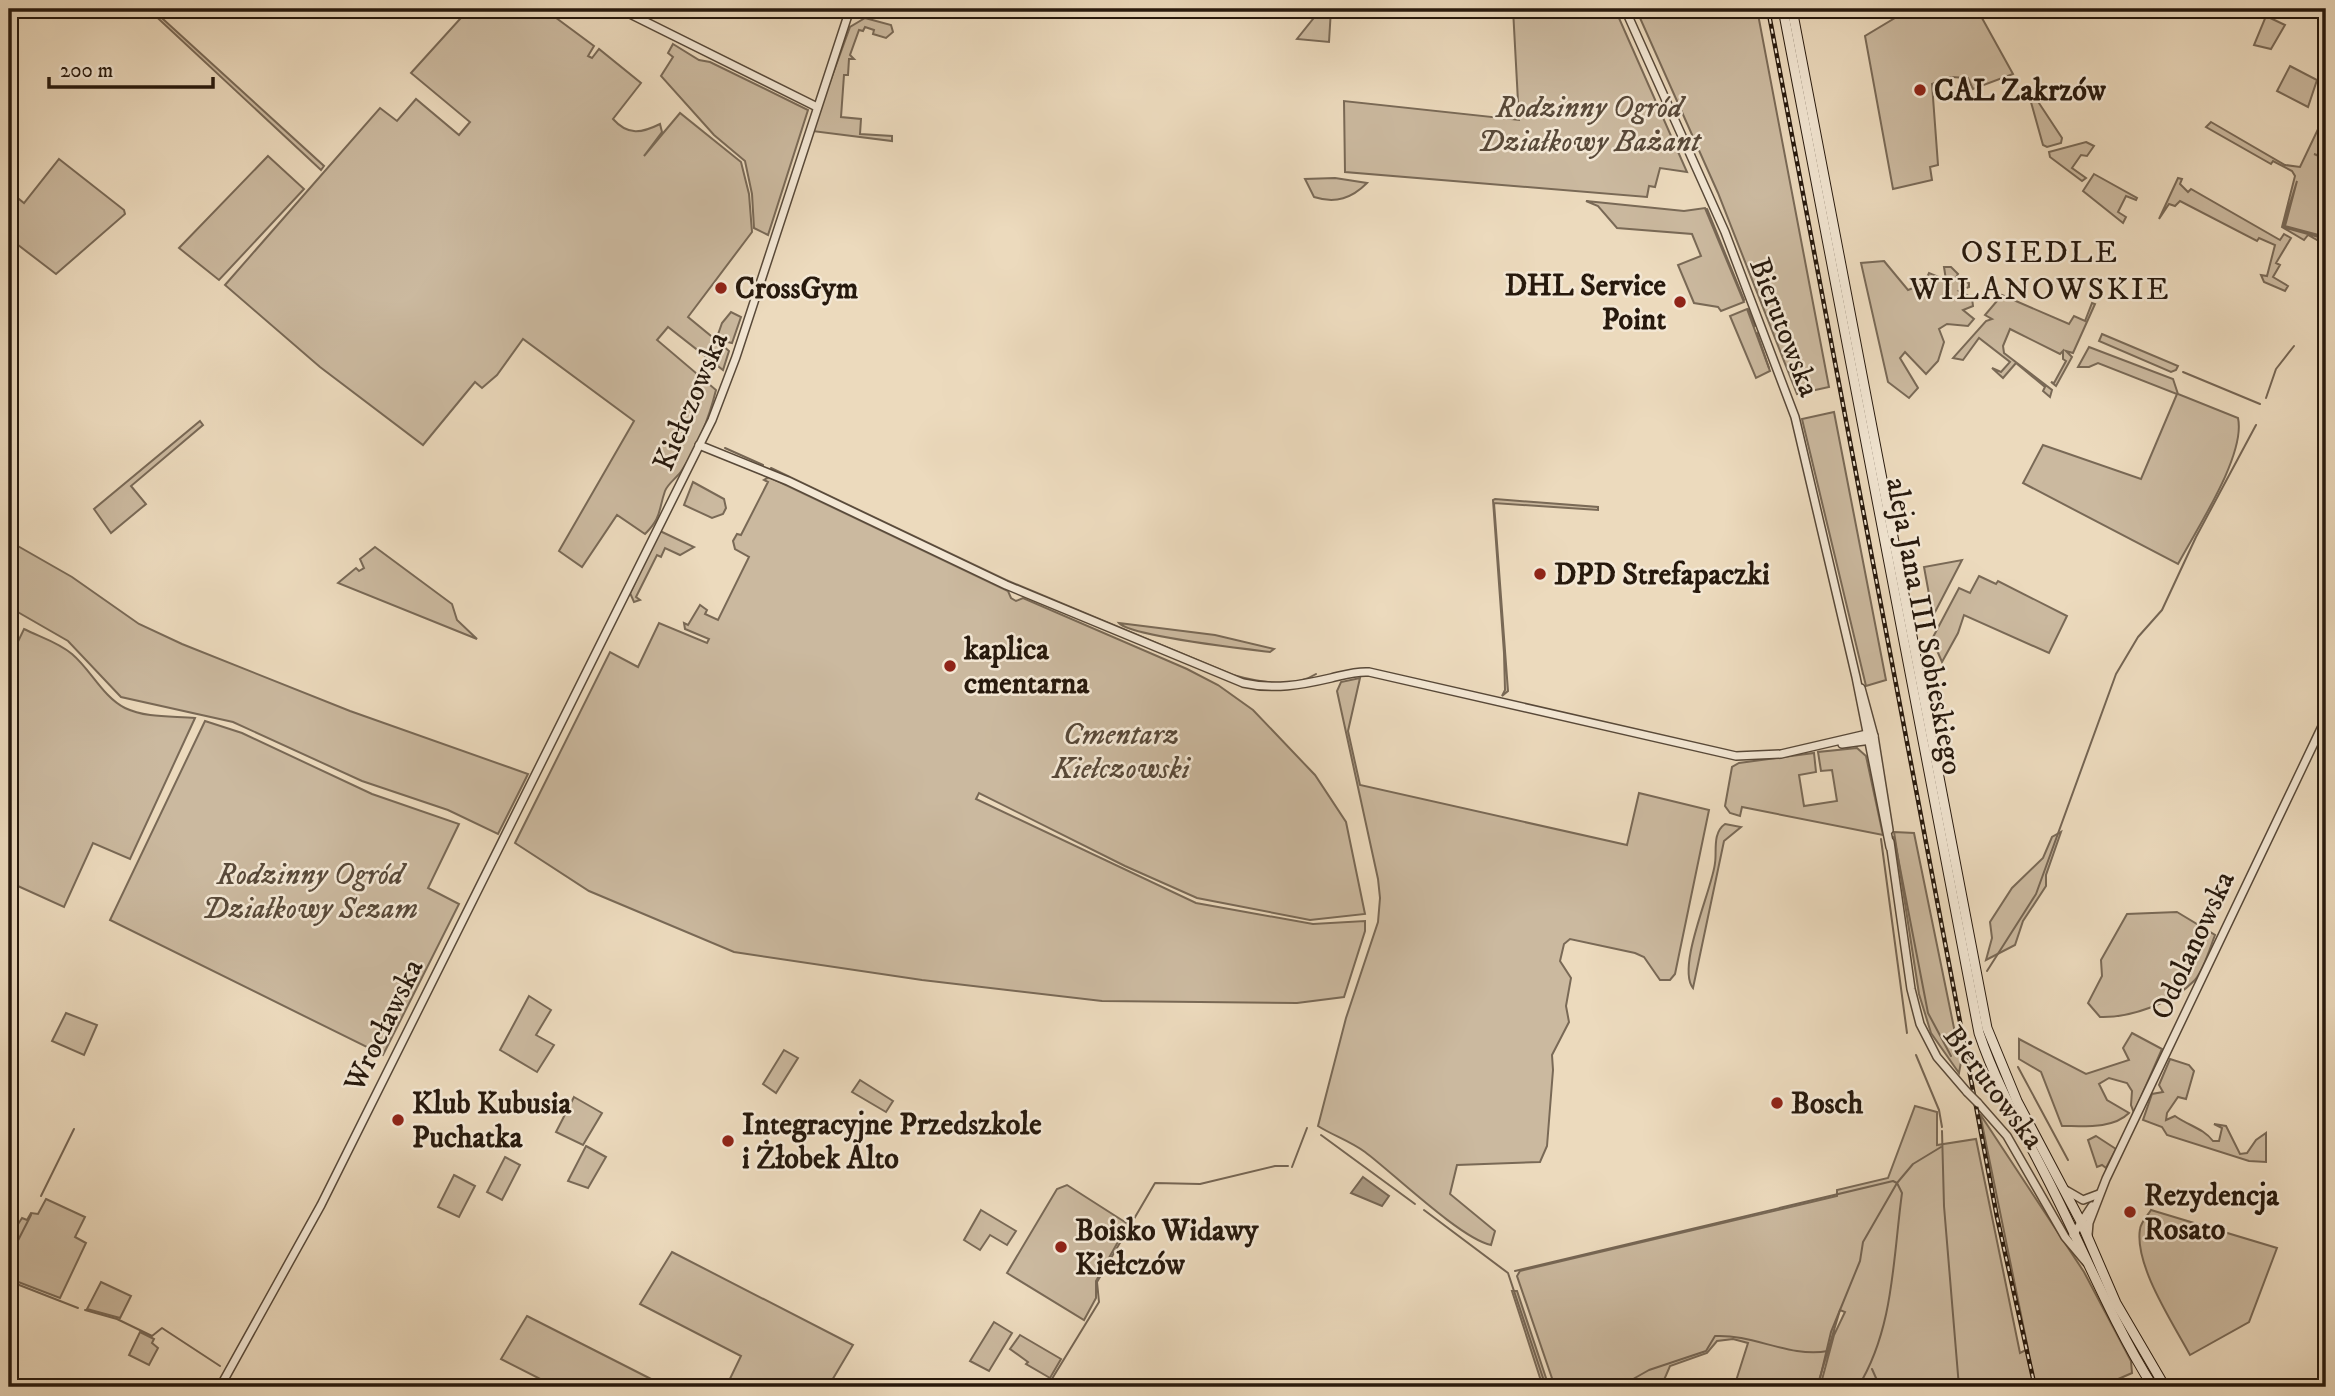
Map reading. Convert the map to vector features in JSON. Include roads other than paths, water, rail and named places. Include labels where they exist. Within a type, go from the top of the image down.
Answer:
[{"type":"main road","name":"aleja Jana III Sobieskiego","points":[[1783,9],[1975,1019],[2004,1097],[2075,1238]]},
{"type":"main road","name":"aleja Jana III Sobieskiego","points":[[1792,9],[1987,1028],[2017,1101],[2087,1236]]},
{"type":"main road","points":[[2087,1236],[2126,1322],[2165,1387]]},
{"type":"main road","points":[[2075,1238],[2114,1320],[2153,1387]]},
{"type":"street","points":[[620,9],[817,107]]},
{"type":"street","name":"Kiełczowska","points":[[620,605],[699,444],[736,357],[850,9]]},
{"type":"street","name":"Bierutowska","points":[[1625,9],[1725,232],[1785,389],[1813,487],[1870,738],[1890,847],[1911,989],[1920,1024],[1937,1058],[2007,1136],[2076,1254],[2086,1262]]},
{"type":"street","points":[[699,444],[845,508],[1006,585],[1243,683],[1263,687],[1294,686],[1364,671],[1728,755],[1781,754],[1870,738]]},
{"type":"street","name":"Wrocławska","points":[[220,1387],[310,1226],[620,605]]},
{"type":"street","name":"Odolanowska","points":[[2087,1236],[2100,1193],[2326,718]]},
{"type":"street","points":[[2064,1189],[2083,1200],[2100,1193]]},
{"type":"street","name":"Odolanowska","points":[[2075,1238],[2081,1222],[2100,1193]]},
{"type":"street","name":"Bierutowska","points":[[2058,1224],[2075,1238]]},
{"type":"street","points":[[2075,1238],[2098,1262]]},
{"type":"waterway","points":[[1707,209],[1744,300]]},
{"type":"waterway","points":[[1748,309],[1755,326]]},
{"type":"waterway","points":[[1757,333],[1769,368]]},
{"type":"waterway","points":[[2266,398],[2276,369],[2294,346]]},
{"type":"waterway","points":[[2183,372],[2260,404]]},
{"type":"waterway","points":[[1987,971],[2036,894],[2116,674],[2138,637],[2162,610],[2196,537],[2256,425]]},
{"type":"waterway","points":[[725,448],[763,465]]},
{"type":"waterway","points":[[771,468],[1006,580],[1233,675],[1264,682],[1286,683],[1307,679],[1316,674]]},
{"type":"waterway","points":[[1894,837],[1928,1013],[1951,1056]]},
{"type":"waterway","points":[[1881,839],[1907,1033]]},
{"type":"waterway","points":[[1944,1040],[1955,1038]]},
{"type":"waterway","points":[[1916,1055],[1939,1110],[1942,1127]]},
{"type":"waterway","points":[[2018,1067],[2068,1160]]},
{"type":"waterway","points":[[1292,1167],[1307,1128]]},
{"type":"waterway","points":[[41,1196],[74,1129]]},
{"type":"waterway","points":[[1942,1131],[1944,1206],[1959,1387]]},
{"type":"waterway","points":[[1321,1135],[1415,1204]]},
{"type":"waterway","points":[[1858,1387],[1879,1341],[1890,1293],[1902,1193],[1897,1183],[1913,1164],[1941,1147]]},
{"type":"waterway","points":[[1047,1387],[1099,1302],[1097,1282],[1155,1183],[1200,1184],[1275,1166],[1288,1166]]},
{"type":"waterway","points":[[1515,1271],[1893,1181],[1897,1183]]},
{"type":"waterway","points":[[1818,1387],[1831,1332],[1860,1261],[1863,1242],[1897,1183]]},
{"type":"waterway","points":[[1424,1210],[1508,1273],[1546,1387]]},
{"type":"waterway","points":[[9,1258],[31,1215]]},
{"type":"waterway","points":[[9,1281],[78,1308]]},
{"type":"waterway","points":[[85,1310],[117,1319],[152,1336],[162,1328],[220,1366]]},
{"type":"waterway","points":[[1619,1387],[1649,1370],[1706,1351],[1715,1336],[1744,1338],[1799,1351],[1828,1351]]},
{"type":"waterway","points":[[1872,1369],[1880,1387]]},
{"type":"railway","points":[[1768,9],[1997,1217],[2035,1387]]},
{"type":"place","name":"CAL Zakrzów","points":[[1920,90]]},
{"type":"place","name":"CrossGym","points":[[721,288]]},
{"type":"place","name":"DHL Service Point","points":[[1680,302]]},
{"type":"place","name":"DPD Strefapaczki","points":[[1540,574]]},
{"type":"place","name":"kaplica cmentarna","points":[[950,666]]},
{"type":"place","name":"Bosch","points":[[1777,1103]]},
{"type":"place","name":"Klub Kubusia Puchatka","points":[[398,1120]]},
{"type":"place","name":"Integracyjne Przedszkole i Żłobek Alto","points":[[728,1141]]},
{"type":"place","name":"Rezydencja Rosato","points":[[2130,1212]]},
{"type":"place","name":"Boisko Widawy Kiełczów","points":[[1061,1247]]},
{"type":"district","name":"OSIEDLE WILANOWSKIE","points":[[2040,270]]},
{"type":"park label","name":"Rodzinny Ogród Działkowy Bażant","points":[[1589,124]]},
{"type":"park label","name":"Cmentarz Kiełczowski","points":[[1121,751]]},
{"type":"park label","name":"Rodzinny Ogród Działkowy Sezam","points":[[310,891]]}]
